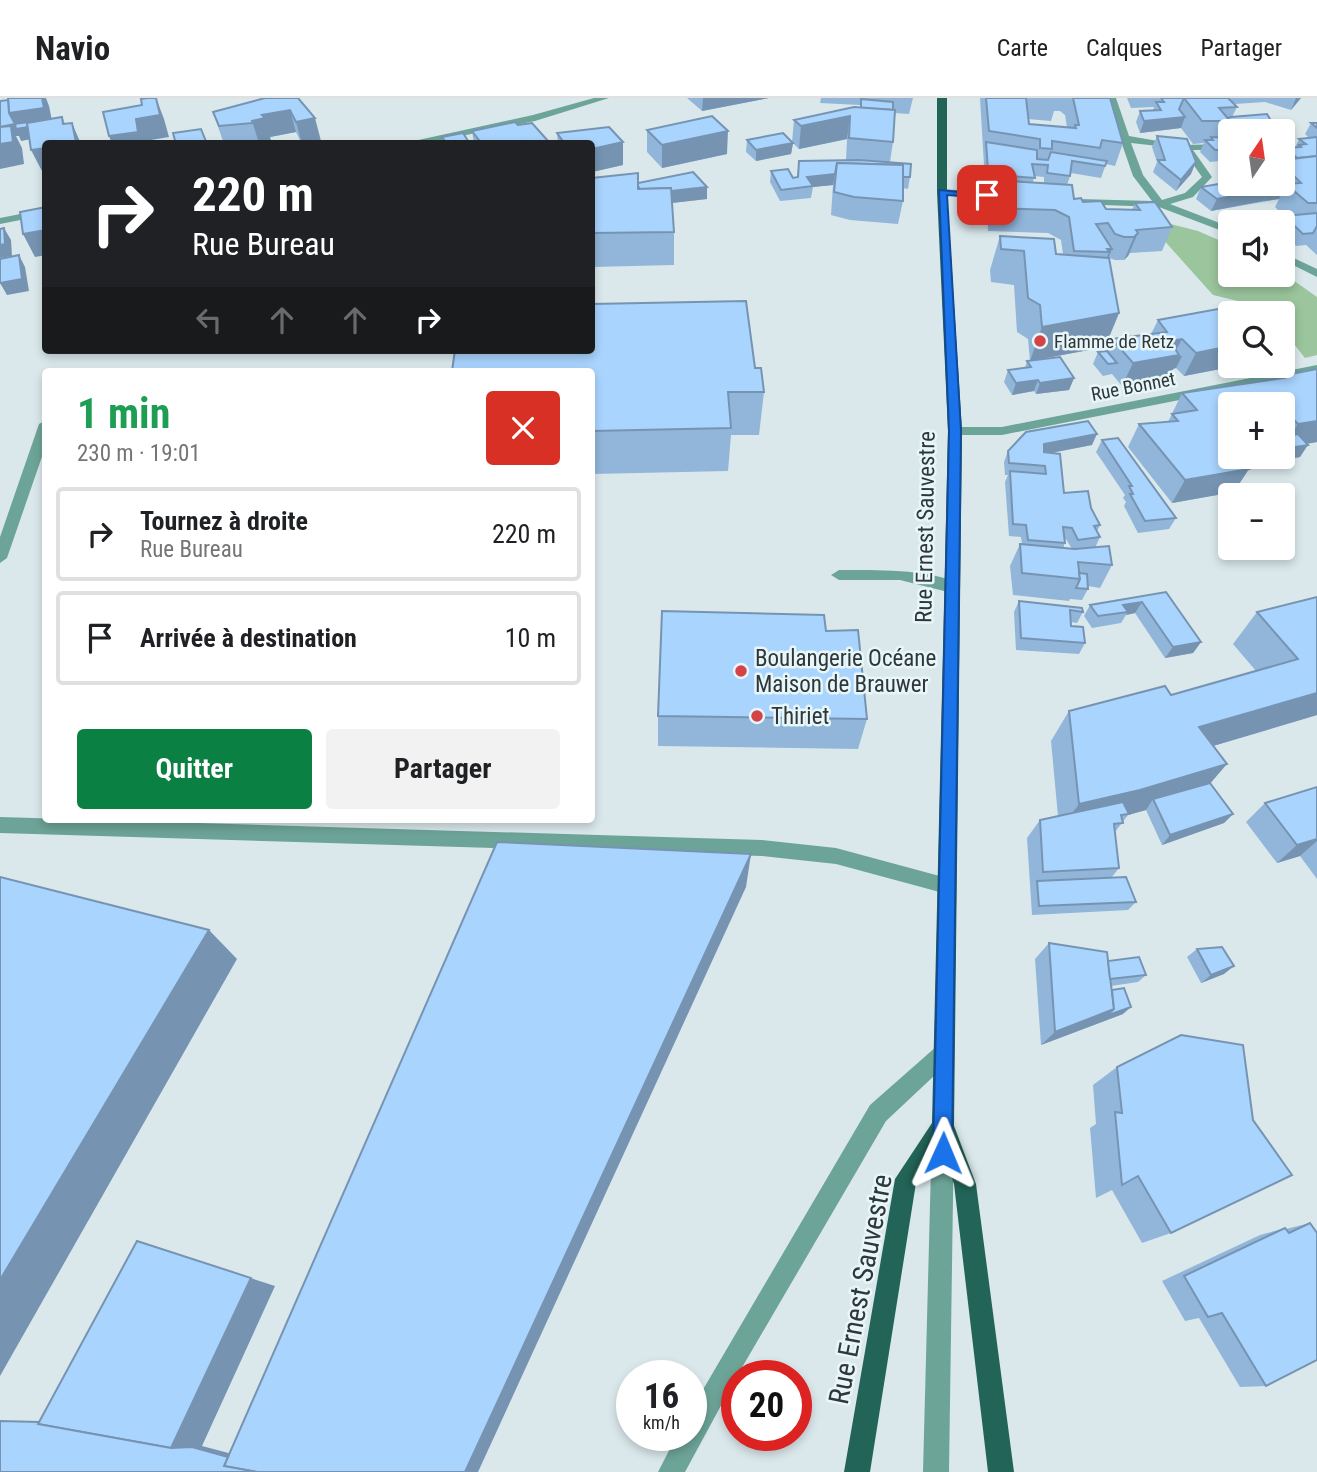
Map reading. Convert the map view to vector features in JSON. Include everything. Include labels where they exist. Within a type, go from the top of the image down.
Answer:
[{"type":"main road","name":"Rue Ernest Sauvestre","points":[[942,98],[942,192],[955,431],[943,1126],[965,1184],[1001,1472]]},
{"type":"main road","name":"Rue Ernest Sauvestre","points":[[857,1472],[906,1179],[943,1126]]},
{"type":"street","points":[[425,140],[536,118],[604,98]]},
{"type":"street","points":[[1111,98],[1138,176],[1160,204],[1218,226]]},
{"type":"street","points":[[1126,139],[1186,147],[1218,147]]},
{"type":"street","points":[[1060,201],[1160,204],[1189,195],[1207,177],[1186,147]]},
{"type":"street","points":[[942,192],[1020,198]]},
{"type":"street","points":[[0,221],[42,213]]},
{"type":"street","points":[[1295,262],[1317,274]]},
{"type":"street","name":"Rue Bonnet","points":[[955,431],[1002,431],[1317,369]]},
{"type":"street","points":[[0,558],[42,436]]},
{"type":"street","points":[[839,575],[900,575],[952,587]]},
{"type":"street","points":[[0,825],[762,848],[836,856],[947,886]]},
{"type":"street","points":[[707,1407],[878,1113],[944,1053]]},
{"type":"street","points":[[936,1472],[943,1126]]},
{"type":"street","points":[[671,1472],[682,1451]]},
{"type":"green space","points":[[1143,217],[1198,231],[1218,240],[1218,287],[1295,287],[1295,281],[1317,297],[1317,355],[1305,358],[1295,345],[1295,301],[1238,301],[1213,295]]},
{"type":"building","points":[[8,98],[42,98],[44,108],[9,113]]},
{"type":"building","points":[[156,98],[160,115],[136,119],[138,132],[109,136],[103,112],[142,105],[141,99]]},
{"type":"building","points":[[265,98],[298,98],[315,118],[296,122],[290,110],[262,115],[265,118],[252,121],[253,123],[219,126],[213,112]]},
{"type":"building","points":[[986,98],[1026,98],[1029,124],[1076,128],[1075,125],[1079,125],[1073,98],[1110,98],[1123,143],[1102,140],[1100,148],[1052,141],[1052,149],[1040,148],[1040,139],[989,131]]},
{"type":"building","points":[[1161,98],[1184,98],[1179,109],[1185,117],[1144,121],[1140,111],[1161,110],[1156,102],[1164,102]]},
{"type":"building","points":[[1184,98],[1228,98],[1237,107],[1219,108],[1228,119],[1202,121]]},
{"type":"building","points":[[861,99],[893,102],[893,110],[861,108]]},
{"type":"building","points":[[8,100],[9,113],[15,124],[0,127],[0,101]]},
{"type":"building","points":[[854,107],[895,110],[893,142],[849,138],[850,116],[801,126],[794,120]]},
{"type":"building","points":[[1267,114],[1270,119],[1228,118]]},
{"type":"building","points":[[712,116],[728,131],[662,145],[647,130]]},
{"type":"building","points":[[62,117],[63,124],[72,123],[76,140],[42,140],[42,149],[31,150],[27,123]]},
{"type":"building","points":[[42,120],[16,129],[15,124]]},
{"type":"building","points":[[515,122],[518,125],[532,123],[547,140],[479,140],[472,131]]},
{"type":"building","points":[[11,126],[13,142],[0,144],[0,127]]},
{"type":"building","points":[[609,127],[623,142],[595,148],[595,140],[562,140],[557,133]]},
{"type":"building","points":[[201,129],[205,140],[175,140],[173,133]]},
{"type":"building","points":[[463,133],[467,140],[444,140],[442,137]]},
{"type":"building","points":[[783,133],[793,143],[756,150],[747,140]]},
{"type":"building","points":[[1157,136],[1187,139],[1196,162],[1181,180],[1158,160],[1165,160]]},
{"type":"building","points":[[1211,137],[1218,137],[1218,150],[1205,140],[1213,140]]},
{"type":"building","points":[[1317,137],[1317,156],[1295,156],[1295,147],[1306,144],[1299,139]]},
{"type":"building","points":[[986,142],[1037,150],[1037,159],[1048,160],[1051,152],[1107,161],[1105,166],[1072,161],[1070,176],[1047,173],[1048,165],[1032,164],[1035,178],[996,175],[988,170]]},
{"type":"building","points":[[1317,156],[1317,203],[1308,203],[1295,192],[1295,183],[1301,183],[1295,177],[1295,159]]},
{"type":"building","points":[[859,160],[911,164],[910,177],[903,177],[903,165],[837,163],[835,174],[807,177],[813,186],[781,190],[771,171],[788,169],[793,178],[798,177],[799,161]]},
{"type":"building","points":[[837,163],[903,165],[903,201],[854,197],[834,192]]},
{"type":"building","points":[[693,172],[707,187],[671,191],[671,188],[640,189],[638,186],[638,183]]},
{"type":"building","points":[[638,173],[638,189],[671,188],[674,232],[595,233],[595,178]]},
{"type":"building","points":[[993,180],[1072,185],[1074,199],[1081,198],[1083,202],[1101,201],[1106,209],[1140,210],[1135,203],[1155,202],[1172,227],[1136,230],[1138,233],[1134,237],[1124,237],[1115,234],[1108,223],[1096,224],[1112,249],[1107,249],[1109,252],[1074,251],[1069,217],[1055,210],[995,208]]},
{"type":"building","points":[[1218,184],[1218,196],[1233,196],[1217,199],[1201,187]]},
{"type":"building","points":[[42,208],[42,231],[23,234],[20,212]]},
{"type":"building","points":[[1317,213],[1317,226],[1313,233],[1303,234],[1295,226],[1295,215]]},
{"type":"building","points":[[4,228],[5,244],[0,245],[0,229]]},
{"type":"building","points":[[1000,236],[1054,239],[1056,254],[1109,258],[1119,313],[1042,327],[1040,305],[1028,298],[1024,251],[1001,249]]},
{"type":"building","points":[[19,255],[22,279],[0,283],[0,259]]},
{"type":"building","points":[[746,301],[755,368],[761,368],[764,392],[728,392],[731,428],[595,431],[595,368],[452,368],[454,354],[595,354],[595,304]]},
{"type":"building","points":[[1218,309],[1218,348],[1196,353],[1182,339],[1170,341],[1179,355],[1133,363],[1112,339],[1167,332],[1158,320]]},
{"type":"building","points":[[1107,351],[1117,363],[1108,364],[1098,352]]},
{"type":"building","points":[[1060,357],[1074,378],[1016,383],[1008,370],[1031,367],[1027,361]]},
{"type":"building","points":[[1317,369],[1317,421],[1298,424],[1295,421],[1295,392],[1218,392],[1218,469],[1249,469],[1185,480],[1139,424],[1178,421],[1172,414],[1197,410],[1182,393],[1295,378],[1295,373]]},
{"type":"building","points":[[1088,421],[1097,434],[1044,444],[1044,452],[1060,454],[1064,493],[1088,491],[1091,508],[1100,525],[1094,526],[1100,537],[1078,540],[1072,528],[1063,527],[1065,543],[1028,540],[1026,525],[1013,524],[1010,471],[1046,474],[1045,466],[1009,463],[1008,451],[1026,432]]},
{"type":"building","points":[[1298,434],[1308,445],[1295,447],[1295,435]]},
{"type":"building","points":[[1118,438],[1176,518],[1145,521],[1130,494],[1133,494],[1129,486],[1132,486],[1102,440]]},
{"type":"building","points":[[1020,544],[1075,549],[1109,546],[1112,565],[1078,562],[1080,579],[1022,573]]},
{"type":"building","points":[[1079,573],[1087,574],[1088,589],[1076,588],[1080,579]]},
{"type":"building","points":[[1166,592],[1201,642],[1173,647],[1142,602],[1123,605],[1128,612],[1098,616],[1090,605]]},
{"type":"building","points":[[1317,597],[1317,693],[1199,727],[1227,764],[1140,790],[1079,804],[1069,711],[1165,686],[1171,695],[1298,659],[1257,612]]},
{"type":"building","points":[[1019,601],[1082,608],[1083,612],[1070,610],[1071,626],[1083,627],[1085,643],[1021,638]]},
{"type":"building","points":[[662,611],[824,615],[826,631],[858,630],[867,719],[658,716]]},
{"type":"building","points":[[1210,783],[1233,814],[1170,835],[1153,799]]},
{"type":"building","points":[[1317,787],[1317,839],[1297,845],[1265,803]]},
{"type":"building","points":[[1123,802],[1129,814],[1121,815],[1123,823],[1114,824],[1119,868],[1043,872],[1040,820]]},
{"type":"building","points":[[497,842],[751,854],[465,1472],[257,1472],[224,1466]]},
{"type":"building","points":[[0,877],[209,930],[0,1280]]},
{"type":"building","points":[[1126,877],[1136,902],[1039,906],[1037,881]]},
{"type":"building","points":[[1049,943],[1107,952],[1114,1009],[1055,1032]]},
{"type":"building","points":[[1222,947],[1234,966],[1211,975],[1197,949]]},
{"type":"building","points":[[1139,957],[1146,975],[1110,979],[1108,961]]},
{"type":"building","points":[[1124,988],[1131,1007],[1106,1016],[1114,1009],[1112,990]]},
{"type":"building","points":[[1181,1035],[1243,1045],[1253,1120],[1292,1175],[1171,1233],[1138,1176],[1122,1185],[1115,1112],[1122,1113],[1117,1067]]},
{"type":"building","points":[[1310,1223],[1317,1233],[1317,1360],[1266,1386],[1222,1313],[1208,1317],[1184,1276],[1285,1228],[1289,1233]]},
{"type":"building","points":[[137,1241],[251,1278],[171,1448],[38,1424]]},
{"type":"building","points":[[0,1421],[39,1422],[38,1424],[171,1448],[192,1447],[228,1457],[224,1466],[257,1472],[0,1472]]},
{"type":"place","name":"Flamme de Retz","points":[[1040,341]]},
{"type":"place","name":"Boulangerie Océane Maison de Brauwer","points":[[741,671]]},
{"type":"place","name":"Thiriet","points":[[757,716]]},
{"type":"route","points":[[943,1153],[955,431],[942,192],[987,195]]}]
